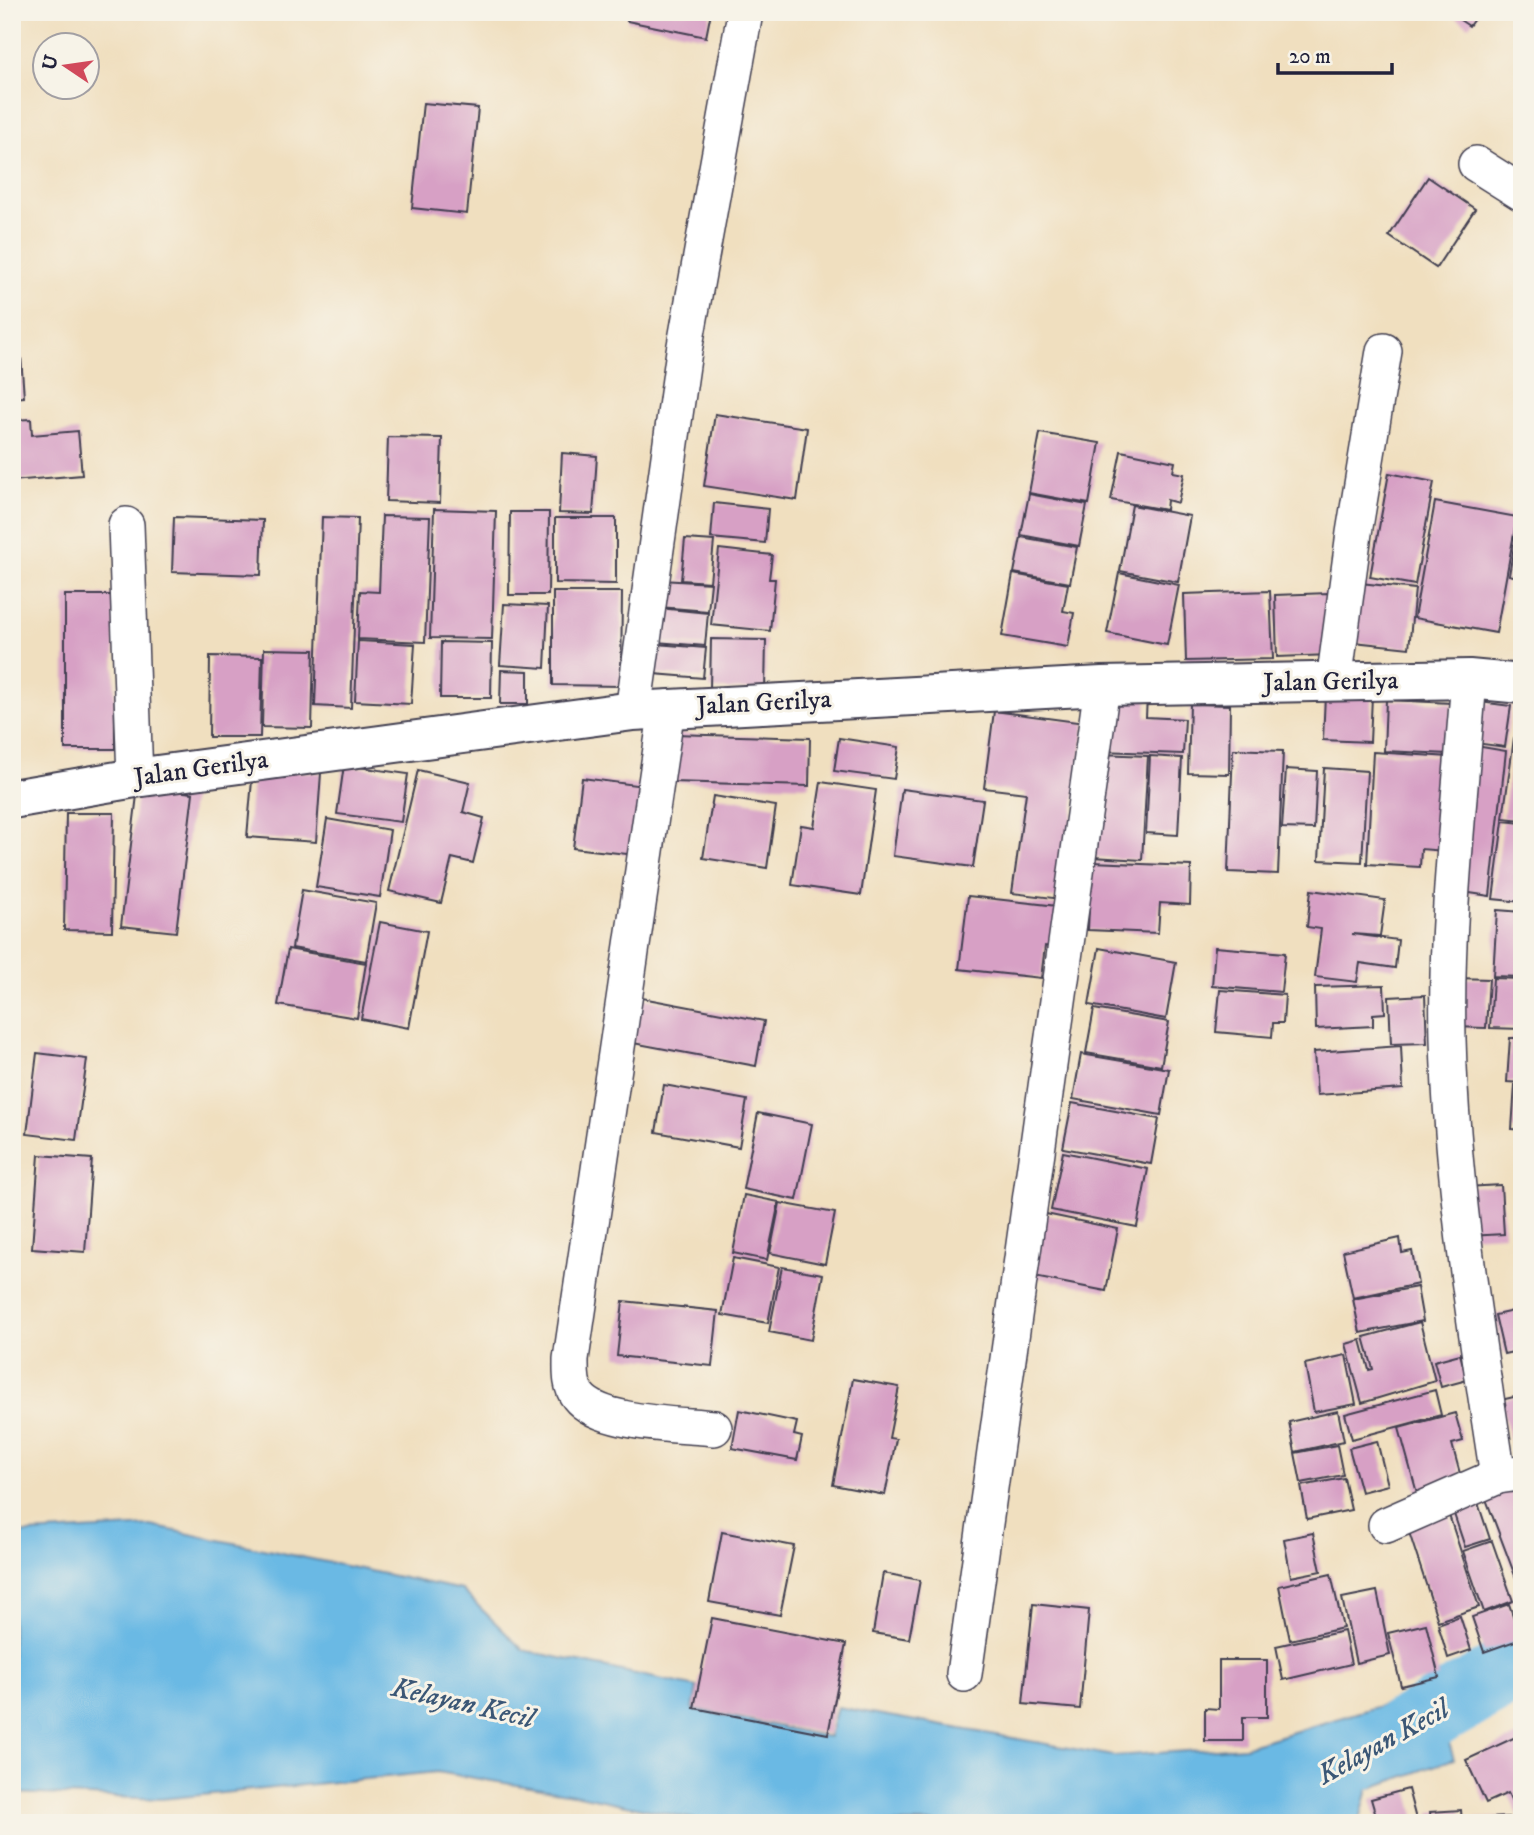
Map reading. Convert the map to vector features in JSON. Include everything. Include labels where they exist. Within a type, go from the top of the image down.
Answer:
[{"type":"street","points":[[714,1428],[624,1418],[592,1410],[577,1396],[571,1383],[571,1359],[650,710],[684,351],[745,13]]},
{"type":"street","points":[[1476,164],[1522,193]]},
{"type":"street","points":[[1334,682],[1354,533],[1384,351]]},
{"type":"street","points":[[126,525],[135,778]]},
{"type":"street","points":[[1386,1525],[1510,1475],[1462,1237],[1448,1039],[1449,933],[1469,679]]},
{"type":"street","name":"Jalan Gerilya","points":[[12,799],[135,778],[650,710],[1102,686],[1469,679],[1522,684]]},
{"type":"street","points":[[964,1674],[1102,686]]},
{"type":"water","points":[[151,1526],[462,1590],[523,1650],[697,1687],[693,1709],[829,1737],[837,1707],[1114,1756],[1244,1747],[1432,1690],[1454,1759],[1368,1789],[1359,1823],[712,1823],[579,1795],[437,1772],[161,1799],[12,1793],[12,1534]]},
{"type":"building","points":[[629,12],[711,12],[706,37],[627,21]]},
{"type":"building","points":[[1448,12],[1479,12],[1469,26]]},
{"type":"building","points":[[423,103],[478,108],[467,214],[412,208]]},
{"type":"building","points":[[1428,177],[1475,209],[1436,268],[1389,236]]},
{"type":"building","points":[[18,315],[24,397],[12,398],[12,316]]},
{"type":"building","points":[[715,414],[807,428],[797,500],[704,486]]},
{"type":"building","points":[[31,419],[32,435],[78,431],[82,475],[12,481],[12,420]]},
{"type":"building","points":[[1040,433],[1100,443],[1089,504],[1029,493]]},
{"type":"building","points":[[388,437],[442,438],[440,503],[386,501]]},
{"type":"building","points":[[1121,451],[1175,462],[1173,472],[1184,474],[1178,503],[1167,500],[1166,510],[1111,500]]},
{"type":"building","points":[[562,453],[597,456],[593,514],[559,513]]},
{"type":"building","points":[[1389,473],[1434,482],[1415,585],[1370,577]]},
{"type":"building","points":[[1029,494],[1087,505],[1079,546],[1021,535]]},
{"type":"building","points":[[1435,502],[1517,517],[1496,633],[1414,618]]},
{"type":"building","points":[[714,503],[768,509],[765,543],[711,538]]},
{"type":"building","points":[[1132,505],[1190,516],[1178,582],[1120,571]]},
{"type":"building","points":[[434,509],[496,511],[492,639],[430,638]]},
{"type":"building","points":[[510,512],[549,512],[548,595],[509,595]]},
{"type":"building","points":[[1522,512],[1522,578],[1509,575]]},
{"type":"building","points":[[382,516],[430,517],[425,642],[358,639],[360,591],[379,592]]},
{"type":"building","points":[[174,517],[263,520],[261,575],[172,572]]},
{"type":"building","points":[[322,517],[358,518],[351,708],[315,706]]},
{"type":"building","points":[[555,518],[616,518],[616,584],[555,583]]},
{"type":"building","points":[[1021,537],[1077,547],[1070,583],[1014,573]]},
{"type":"building","points":[[685,539],[714,541],[710,582],[681,580]]},
{"type":"building","points":[[719,549],[772,555],[769,579],[775,579],[770,631],[711,625]]},
{"type":"building","points":[[1119,573],[1179,585],[1167,645],[1107,633]]},
{"type":"building","points":[[1013,574],[1068,584],[1063,611],[1074,613],[1068,647],[1002,636]]},
{"type":"building","points":[[661,580],[711,583],[708,611],[659,607]]},
{"type":"building","points":[[1351,582],[1415,589],[1409,648],[1345,641]]},
{"type":"building","points":[[1270,591],[1273,659],[1186,661],[1184,594]]},
{"type":"building","points":[[553,592],[622,592],[621,686],[553,685]]},
{"type":"building","points":[[1329,593],[1330,655],[1277,657],[1275,595]]},
{"type":"building","points":[[65,595],[114,595],[115,749],[65,749]]},
{"type":"building","points":[[504,604],[548,606],[545,668],[500,665]]},
{"type":"building","points":[[659,608],[708,613],[705,646],[656,642]]},
{"type":"building","points":[[711,639],[766,640],[765,690],[710,689]]},
{"type":"building","points":[[358,641],[415,644],[411,704],[355,701]]},
{"type":"building","points":[[441,642],[492,643],[491,698],[440,698]]},
{"type":"building","points":[[656,644],[706,648],[703,678],[654,674]]},
{"type":"building","points":[[264,649],[314,650],[312,728],[262,727]]},
{"type":"building","points":[[210,656],[262,657],[260,737],[209,737]]},
{"type":"building","points":[[501,670],[528,671],[528,704],[500,704]]},
{"type":"building","points":[[1103,694],[1147,696],[1146,717],[1185,719],[1183,754],[1101,751]]},
{"type":"building","points":[[1325,695],[1372,696],[1370,742],[1323,740]]},
{"type":"building","points":[[1386,700],[1452,703],[1450,754],[1384,751]]},
{"type":"building","points":[[1480,702],[1511,706],[1505,747],[1475,743]]},
{"type":"building","points":[[1190,704],[1230,705],[1229,774],[1188,773]]},
{"type":"building","points":[[994,711],[1085,723],[1061,899],[1012,893],[1026,793],[984,788]]},
{"type":"building","points":[[674,734],[810,738],[809,786],[673,782]]},
{"type":"building","points":[[839,738],[899,747],[894,779],[834,771]]},
{"type":"building","points":[[1514,738],[1522,739],[1522,820],[1503,818]]},
{"type":"building","points":[[1476,746],[1506,751],[1490,896],[1456,891]]},
{"type":"building","points":[[1233,749],[1283,751],[1278,874],[1228,872]]},
{"type":"building","points":[[1373,752],[1450,757],[1445,851],[1421,849],[1420,867],[1367,864]]},
{"type":"building","points":[[1100,754],[1148,756],[1142,860],[1093,857]]},
{"type":"building","points":[[1150,756],[1182,758],[1178,835],[1146,833]]},
{"type":"building","points":[[344,765],[408,774],[401,822],[337,814]]},
{"type":"building","points":[[1324,768],[1367,771],[1362,862],[1319,860]]},
{"type":"building","points":[[253,769],[321,773],[316,842],[247,837]]},
{"type":"building","points":[[1286,769],[1317,771],[1314,829],[1282,828]]},
{"type":"building","points":[[418,770],[470,782],[463,812],[484,818],[473,863],[452,858],[441,903],[389,891]]},
{"type":"building","points":[[582,778],[644,786],[636,855],[573,848]]},
{"type":"building","points":[[821,782],[876,790],[861,895],[792,885],[801,825],[814,827]]},
{"type":"building","points":[[138,787],[193,793],[176,932],[121,926]]},
{"type":"building","points":[[902,789],[983,800],[973,867],[893,856]]},
{"type":"building","points":[[713,796],[776,806],[767,868],[703,858]]},
{"type":"building","points":[[66,813],[114,813],[112,931],[64,930]]},
{"type":"building","points":[[327,819],[390,830],[380,897],[316,887]]},
{"type":"building","points":[[1503,821],[1522,823],[1522,902],[1493,899]]},
{"type":"building","points":[[1091,862],[1191,866],[1190,905],[1160,903],[1158,933],[1088,930]]},
{"type":"building","points":[[302,890],[376,903],[366,961],[292,948]]},
{"type":"building","points":[[1311,890],[1385,900],[1380,936],[1352,934],[1398,940],[1395,968],[1360,963],[1357,982],[1315,977],[1321,929],[1307,927]]},
{"type":"building","points":[[12,891],[18,923],[12,923]]},
{"type":"building","points":[[968,896],[1066,907],[1061,948],[1045,946],[1041,978],[959,969]]},
{"type":"building","points":[[1497,910],[1522,912],[1522,977],[1493,976]]},
{"type":"building","points":[[380,922],[427,931],[409,1028],[361,1019]]},
{"type":"building","points":[[1215,947],[1285,953],[1281,992],[1212,986]]},
{"type":"building","points":[[1099,948],[1176,962],[1166,1019],[1089,1005]]},
{"type":"building","points":[[288,949],[366,963],[357,1018],[278,1005]]},
{"type":"building","points":[[1457,978],[1489,979],[1486,1028],[1454,1027]]},
{"type":"building","points":[[1493,978],[1522,979],[1522,1029],[1490,1028]]},
{"type":"building","points":[[1384,985],[1385,1013],[1373,1014],[1373,1026],[1316,1029],[1315,987]]},
{"type":"building","points":[[1220,990],[1285,995],[1283,1023],[1273,1023],[1272,1037],[1216,1032]]},
{"type":"building","points":[[1425,995],[1427,1043],[1391,1044],[1389,997]]},
{"type":"building","points":[[642,998],[764,1021],[756,1066],[633,1043]]},
{"type":"building","points":[[1094,1009],[1169,1022],[1161,1066],[1086,1053]]},
{"type":"building","points":[[1510,1038],[1522,1038],[1522,1083],[1507,1082]]},
{"type":"building","points":[[1401,1046],[1403,1089],[1317,1095],[1314,1052]]},
{"type":"building","points":[[37,1053],[87,1059],[76,1140],[27,1134]]},
{"type":"building","points":[[1081,1054],[1169,1069],[1161,1115],[1073,1099]]},
{"type":"building","points":[[664,1085],[747,1100],[739,1147],[656,1132]]},
{"type":"building","points":[[1515,1085],[1522,1085],[1522,1130],[1512,1129]]},
{"type":"building","points":[[1072,1103],[1159,1119],[1151,1164],[1063,1148]]},
{"type":"building","points":[[758,1113],[812,1124],[797,1200],[743,1189]]},
{"type":"building","points":[[1063,1152],[1148,1169],[1137,1227],[1051,1210]]},
{"type":"building","points":[[39,1155],[92,1159],[85,1252],[32,1248]]},
{"type":"building","points":[[1501,1185],[1504,1234],[1469,1236],[1466,1187]]},
{"type":"building","points":[[1515,1185],[1522,1185],[1522,1234],[1515,1234]]},
{"type":"building","points":[[744,1195],[779,1202],[767,1260],[733,1253]]},
{"type":"building","points":[[780,1203],[835,1213],[825,1264],[770,1253]]},
{"type":"building","points":[[1046,1214],[1118,1229],[1106,1291],[1034,1277]]},
{"type":"building","points":[[1400,1238],[1402,1253],[1412,1251],[1418,1284],[1353,1298],[1343,1251]]},
{"type":"building","points":[[733,1258],[779,1267],[768,1323],[722,1315]]},
{"type":"building","points":[[782,1267],[823,1274],[811,1340],[769,1332]]},
{"type":"building","points":[[1417,1287],[1423,1321],[1360,1333],[1353,1299]]},
{"type":"building","points":[[623,1301],[718,1311],[712,1366],[617,1356]]},
{"type":"building","points":[[1522,1309],[1522,1350],[1504,1354],[1495,1315]]},
{"type":"building","points":[[1420,1322],[1435,1381],[1362,1403],[1346,1344],[1361,1340],[1369,1370],[1373,1369],[1364,1337]]},
{"type":"building","points":[[1460,1354],[1467,1380],[1441,1387],[1434,1361]]},
{"type":"building","points":[[1346,1355],[1356,1404],[1314,1412],[1305,1364]]},
{"type":"building","points":[[853,1379],[899,1387],[889,1438],[896,1439],[885,1495],[833,1485]]},
{"type":"building","points":[[1435,1390],[1441,1415],[1352,1439],[1345,1414]]},
{"type":"building","points":[[1522,1395],[1522,1456],[1513,1458],[1501,1400]]},
{"type":"building","points":[[739,1410],[797,1422],[794,1435],[802,1437],[797,1460],[732,1448]]},
{"type":"building","points":[[1338,1411],[1344,1441],[1295,1452],[1289,1422]]},
{"type":"building","points":[[1455,1413],[1463,1441],[1452,1444],[1462,1481],[1417,1493],[1399,1428]]},
{"type":"building","points":[[1377,1441],[1388,1485],[1361,1492],[1349,1448]]},
{"type":"building","points":[[1337,1445],[1343,1475],[1301,1483],[1295,1453]]},
{"type":"building","points":[[1344,1478],[1351,1510],[1307,1519],[1301,1486]]},
{"type":"building","points":[[1522,1484],[1522,1594],[1486,1499]]},
{"type":"building","points":[[1477,1500],[1490,1539],[1465,1547],[1452,1508]]},
{"type":"building","points":[[1447,1509],[1479,1607],[1438,1621],[1406,1523]]},
{"type":"building","points":[[722,1532],[794,1546],[780,1615],[709,1602]]},
{"type":"building","points":[[1313,1533],[1321,1571],[1291,1577],[1284,1539]]},
{"type":"building","points":[[1492,1541],[1513,1601],[1484,1612],[1463,1551]]},
{"type":"building","points":[[883,1573],[920,1580],[909,1639],[873,1633]]},
{"type":"building","points":[[1331,1574],[1343,1628],[1290,1640],[1279,1586]]},
{"type":"building","points":[[1377,1591],[1390,1655],[1356,1663],[1342,1598]]},
{"type":"building","points":[[1033,1604],[1089,1610],[1080,1709],[1023,1704]]},
{"type":"building","points":[[1509,1604],[1521,1639],[1484,1652],[1472,1617]]},
{"type":"building","points":[[1460,1616],[1471,1650],[1448,1658],[1438,1624]]},
{"type":"building","points":[[712,1618],[846,1644],[828,1734],[694,1708]]},
{"type":"building","points":[[1426,1624],[1439,1677],[1401,1686],[1388,1633]]},
{"type":"building","points":[[1344,1631],[1351,1664],[1283,1680],[1276,1646]]},
{"type":"building","points":[[1219,1660],[1267,1660],[1267,1717],[1243,1717],[1243,1741],[1205,1741],[1205,1708],[1219,1709]]},
{"type":"building","points":[[1522,1734],[1522,1823],[1508,1793],[1486,1803],[1466,1760]]},
{"type":"building","points":[[1408,1789],[1417,1823],[1378,1823],[1371,1799]]},
{"type":"building","points":[[1461,1810],[1462,1823],[1431,1823],[1430,1812]]},
{"type":"building","points":[[1509,1817],[1509,1823],[1468,1823],[1468,1819]]},
{"type":"waterway","name":"Kelayan Kecil","points":[[1356,1758],[1522,1664]]}]
